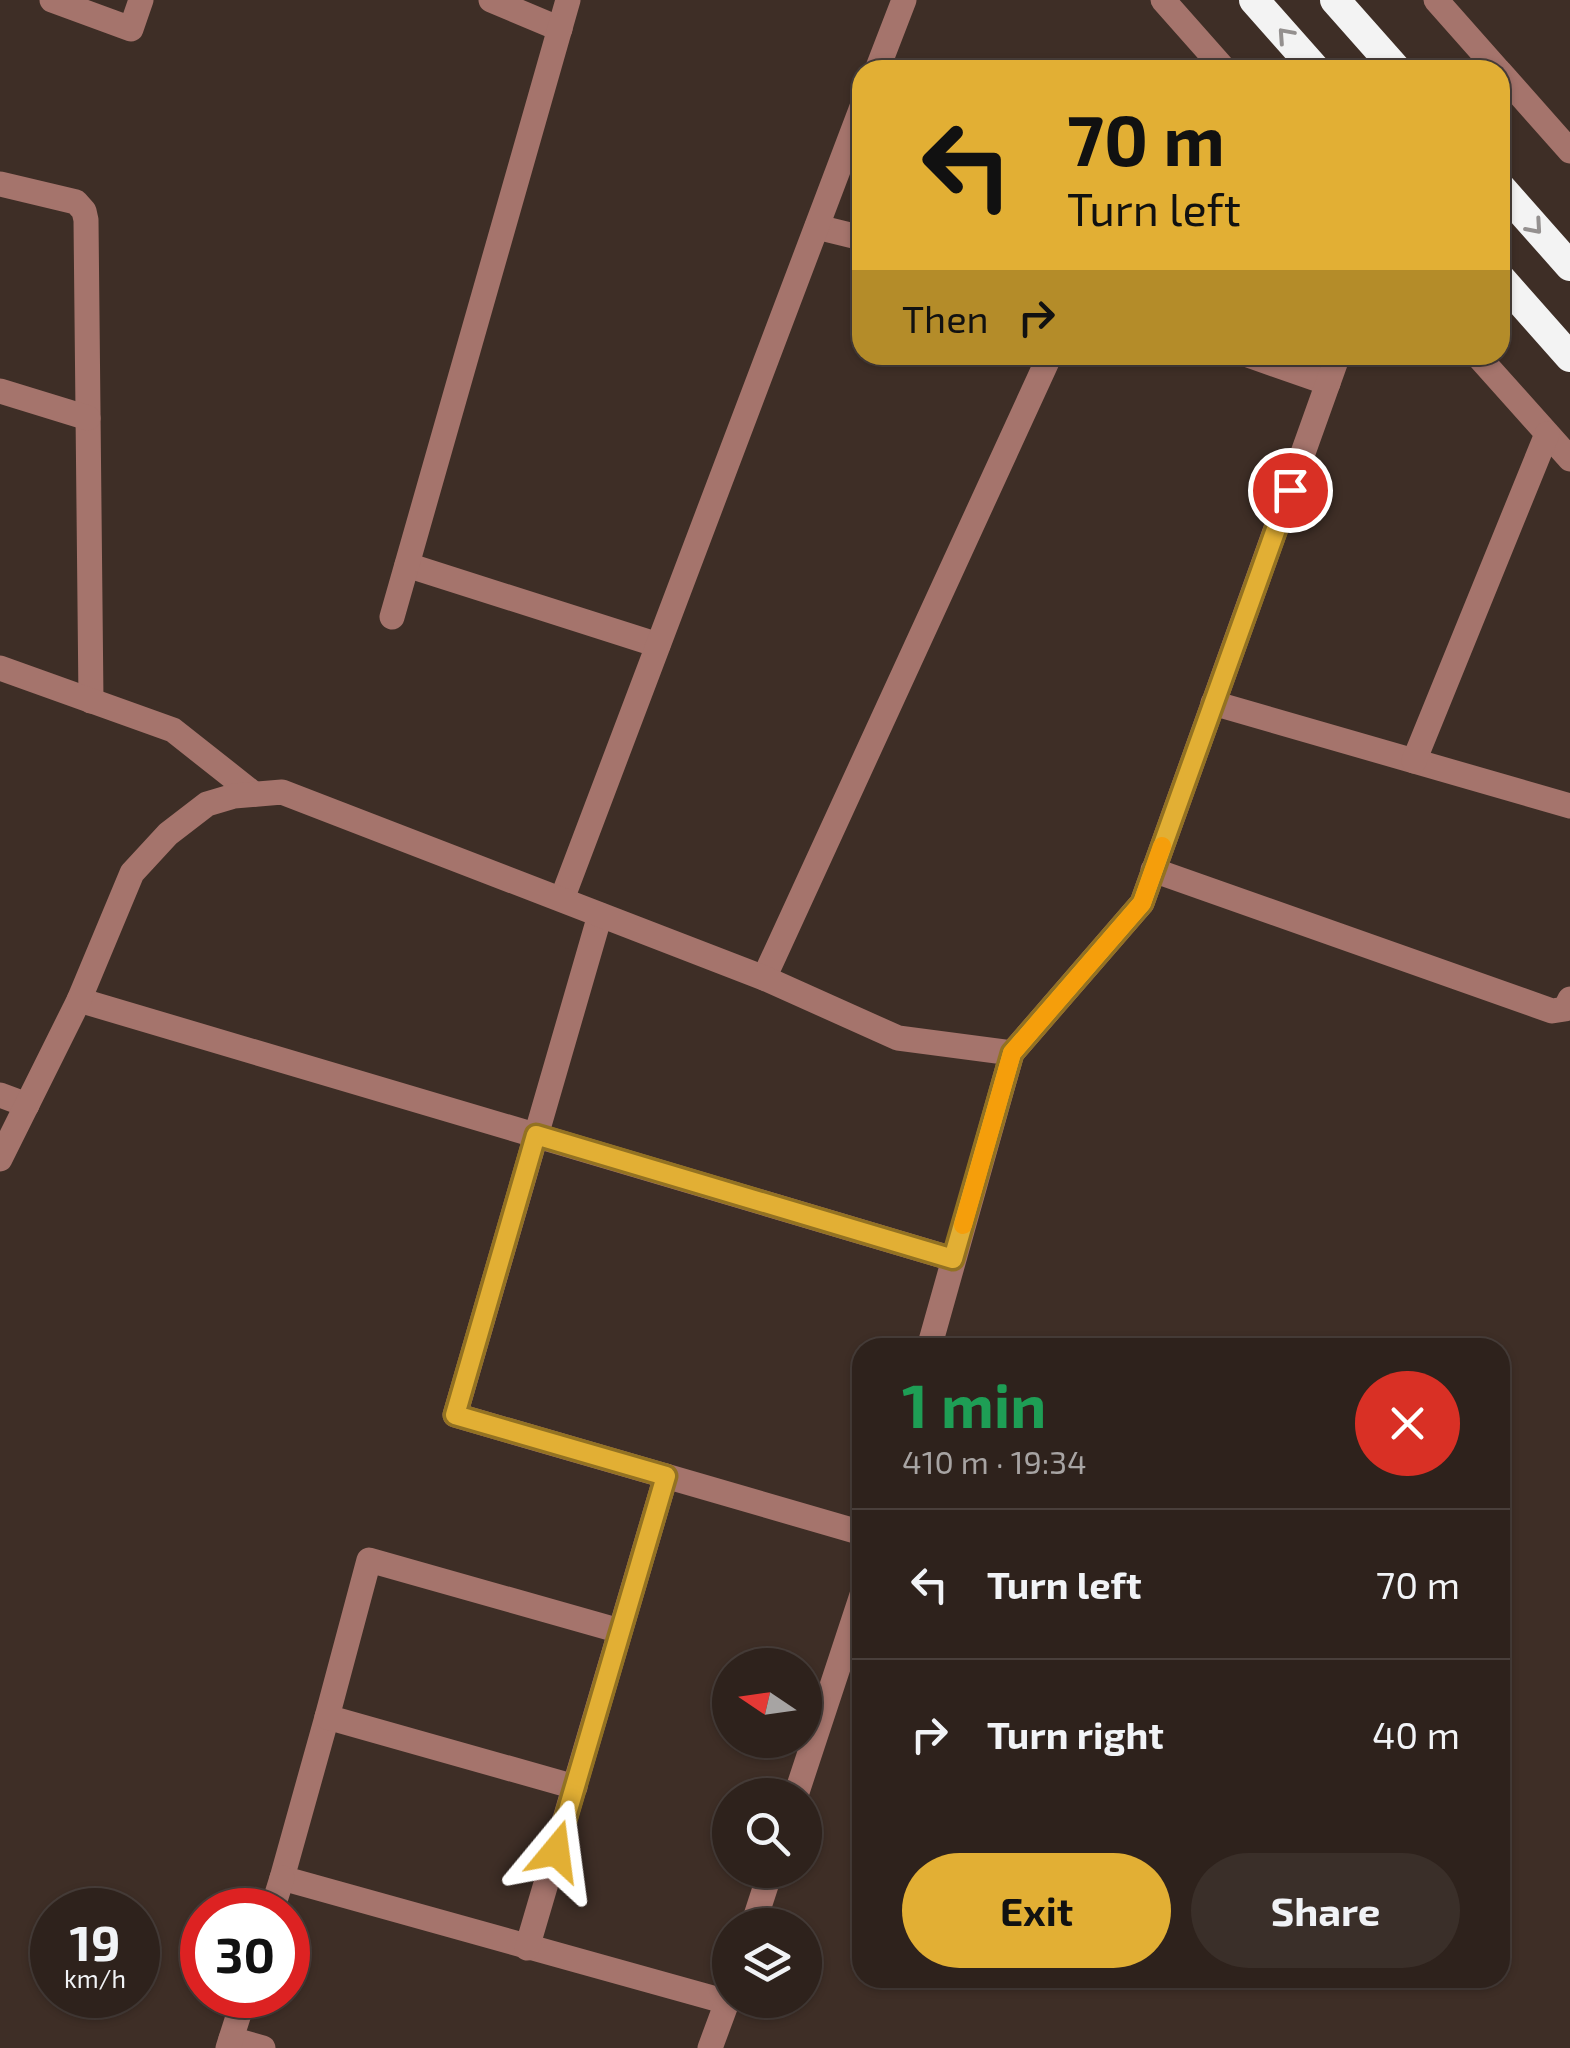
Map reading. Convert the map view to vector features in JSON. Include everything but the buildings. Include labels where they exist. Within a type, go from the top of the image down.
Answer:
[{"type":"highway","points":[[1254,0],[1307,60]]},
{"type":"highway","points":[[1335,0],[1388,60]]},
{"type":"highway","points":[[1510,198],[1570,266]]},
{"type":"highway","points":[[1510,289],[1570,356]]},
{"type":"street","points":[[52,0],[132,29],[141,0]]},
{"type":"street","points":[[491,0],[560,28]]},
{"type":"street","points":[[392,617],[568,0]]},
{"type":"street","points":[[881,60],[904,0]]},
{"type":"street","points":[[1163,0],[1216,60]]},
{"type":"street","points":[[1436,0],[1489,60]]},
{"type":"street","points":[[1510,83],[1570,151]]},
{"type":"street","points":[[562,899],[852,133]]},
{"type":"street","points":[[0,184],[76,202],[84,212],[91,701]]},
{"type":"street","points":[[816,226],[852,235]]},
{"type":"street","points":[[764,978],[1045,365]]},
{"type":"street","points":[[1276,365],[1328,384]]},
{"type":"street","points":[[932,1338],[1012,1053],[1142,903],[1335,365]]},
{"type":"street","points":[[1486,365],[1570,459]]},
{"type":"street","points":[[0,391],[88,418]]},
{"type":"street","points":[[1414,761],[1547,434]]},
{"type":"street","points":[[407,565],[658,645]]},
{"type":"street","points":[[0,668],[173,730],[254,794]]},
{"type":"street","points":[[1213,703],[1570,806]]},
{"type":"street","points":[[0,1158],[79,1000],[132,873],[168,834],[207,804],[234,796],[282,792],[764,978],[898,1038],[1012,1053]]},
{"type":"street","points":[[1153,870],[1552,1011],[1565,1009],[1570,1000]]},
{"type":"street","points":[[600,915],[455,1415],[852,1530]]},
{"type":"street","points":[[79,1000],[953,1259]]},
{"type":"street","points":[[0,1095],[27,1105]]},
{"type":"street","points":[[528,1948],[666,1476]]},
{"type":"street","points":[[279,1888],[369,1560],[620,1630]]},
{"type":"street","points":[[802,1778],[852,1625]]},
{"type":"street","points":[[326,1717],[575,1787]]},
{"type":"street","points":[[282,1878],[528,1948],[712,1994]]},
{"type":"street","points":[[237,2018],[229,2044],[263,2048]]},
{"type":"street","points":[[710,2048],[721,2018]]},
{"type":"slow traffic","points":[[963,1225],[1012,1053],[1142,903],[1162,846]]},
{"type":"route","points":[[556,1851],[666,1476],[455,1415],[536,1135],[953,1259],[1012,1053],[1142,903],[1290,490]]}]
